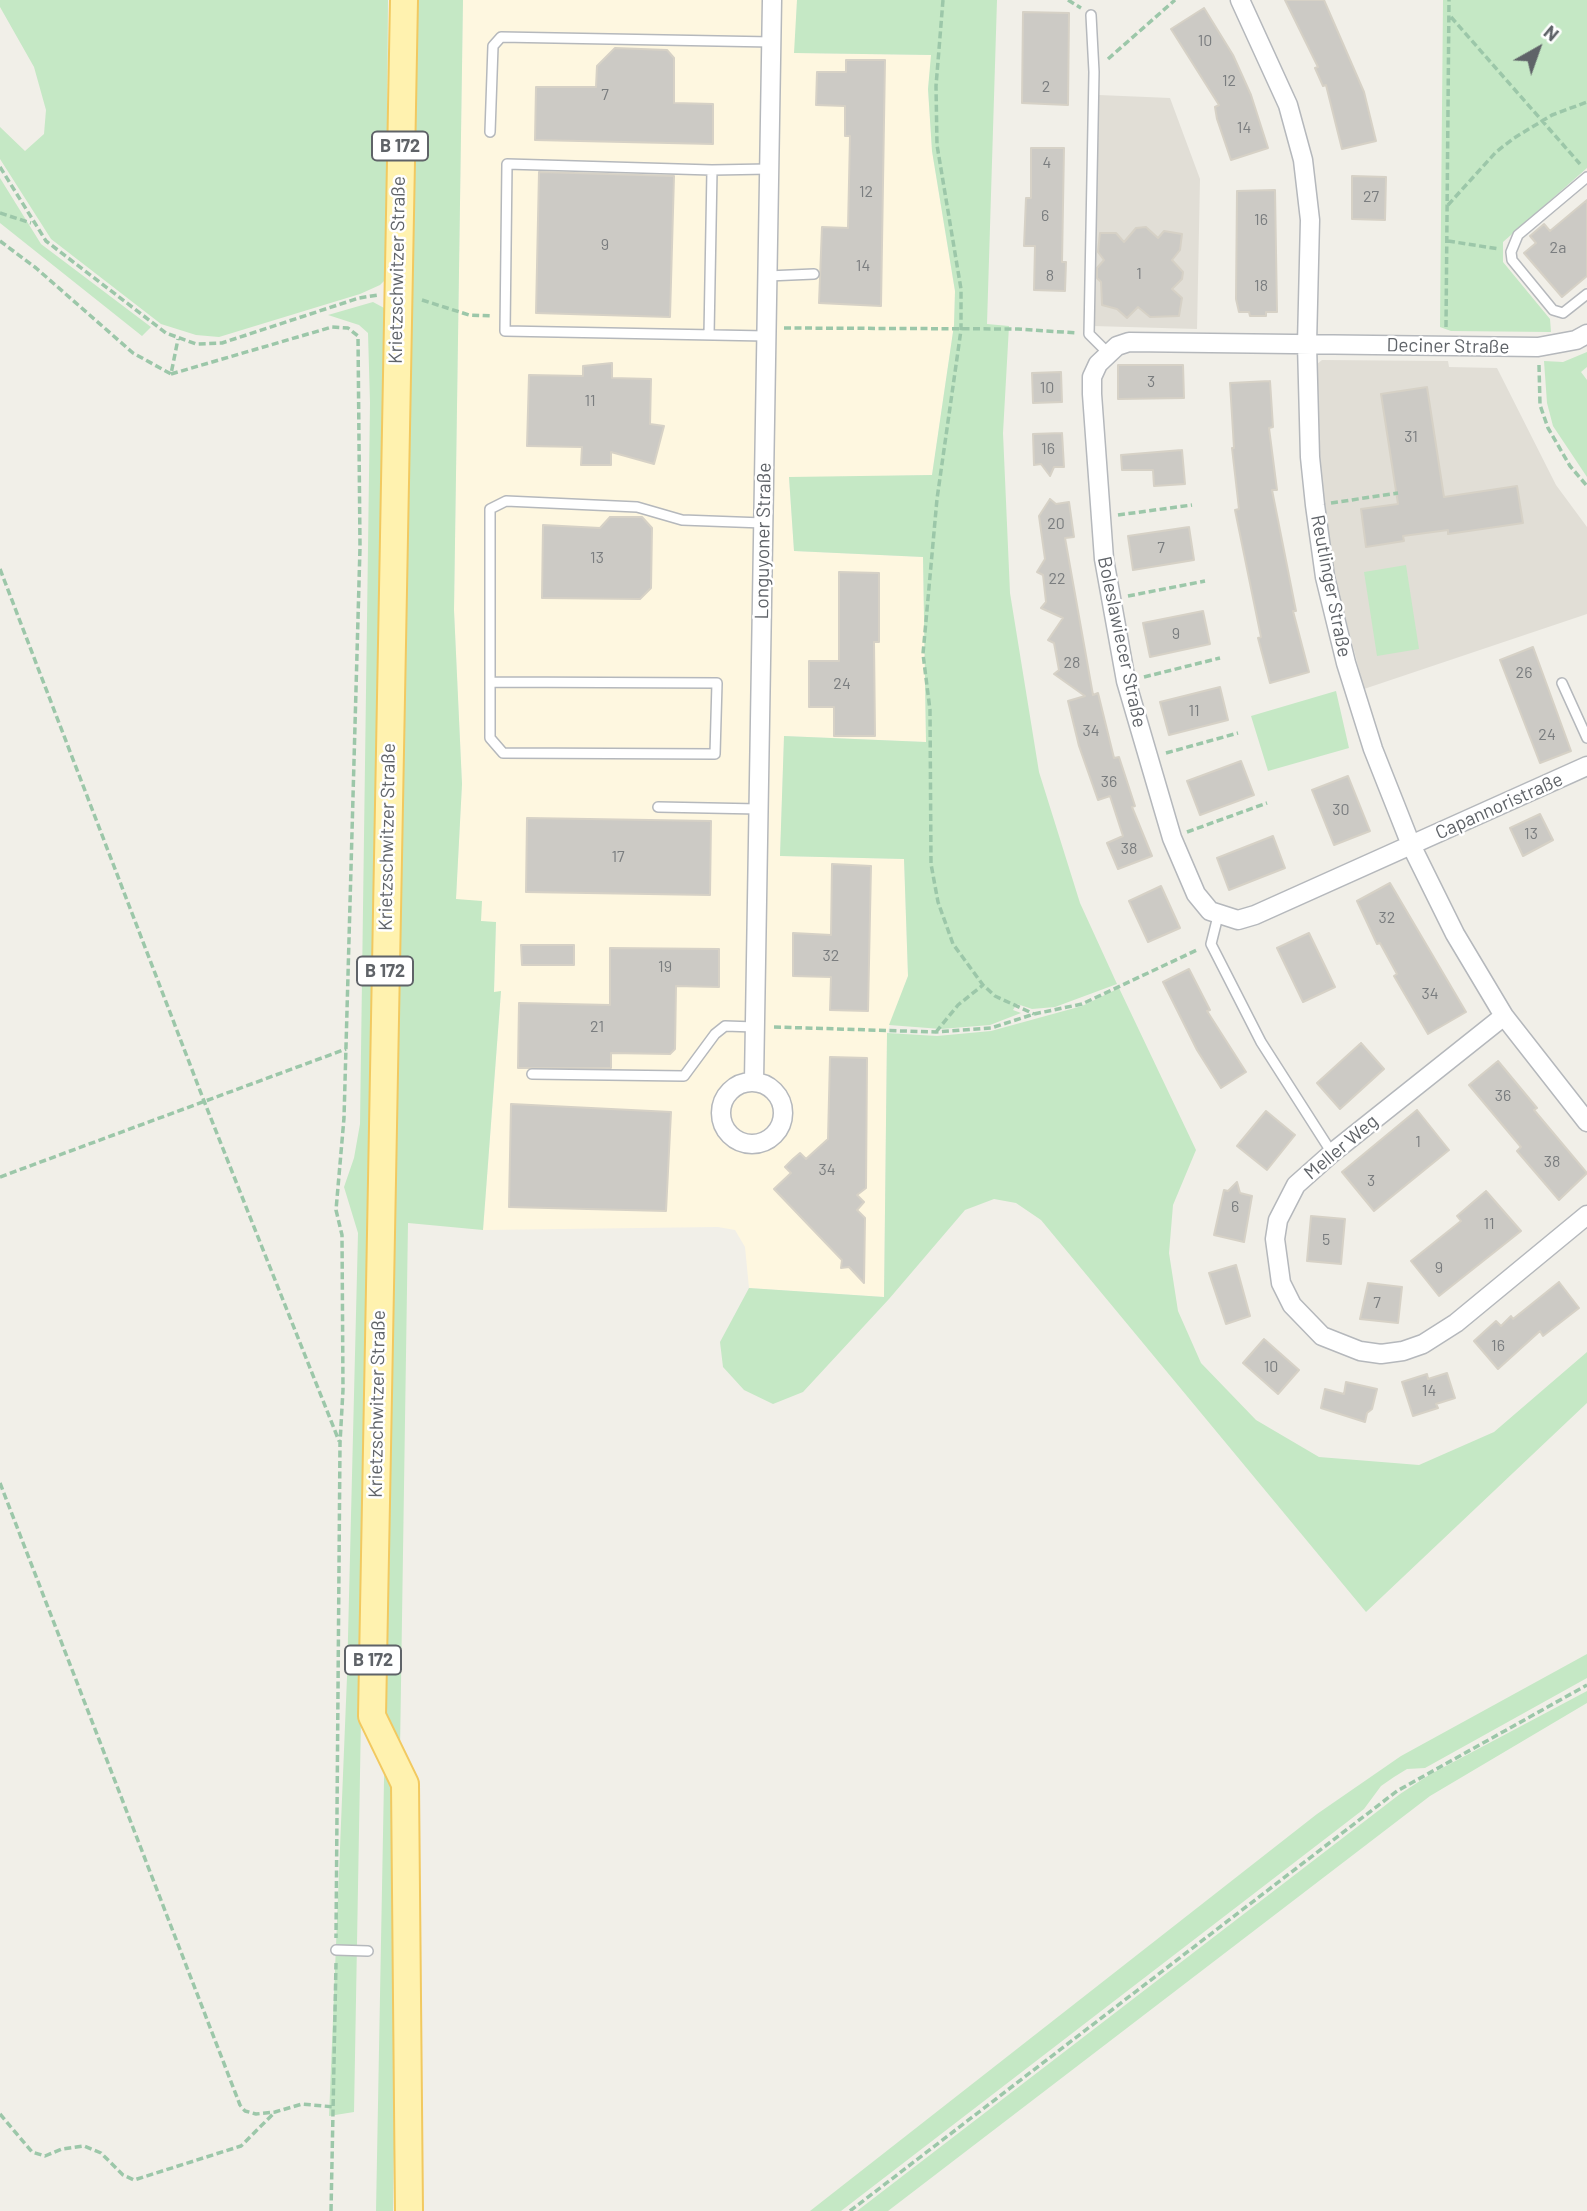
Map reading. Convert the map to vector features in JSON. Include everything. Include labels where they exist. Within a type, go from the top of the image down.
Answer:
[{"type":"main road","name":"Krietzschwitzer Straße","points":[[404,0],[396,292],[372,1716],[405,1784],[409,2211]]},
{"type":"street","name":"Longuyoner Straße","points":[[754,1081],[772,0]]},
{"type":"street","name":"Reutlinger Straße","points":[[1240,0],[1288,105],[1303,160],[1310,220],[1307,344],[1310,457],[1325,577],[1346,663],[1373,749],[1411,845],[1455,934],[1504,1016],[1587,1122]]},
{"type":"street","name":"Deciner Straße","points":[[1307,344],[1538,347],[1576,340],[1587,334]]},
{"type":"street","points":[[1108,353],[1117,346],[1142,341],[1307,344]]},
{"type":"street","name":"Boleslawiecer Straße","points":[[1108,353],[1098,364],[1092,385],[1099,517],[1109,600],[1126,681],[1172,838],[1196,894],[1204,905],[1218,916]]},
{"type":"street","name":"Capannoristraße","points":[[1411,845],[1587,766]]},
{"type":"street","points":[[1218,916],[1238,920],[1255,915],[1411,845]]},
{"type":"street","name":"Meller Weg","points":[[1504,1016],[1332,1153],[1296,1185],[1278,1220],[1276,1259],[1281,1283],[1292,1305],[1322,1336],[1360,1351],[1403,1351],[1439,1336],[1587,1215]]},
{"type":"lane","points":[[1091,15],[1094,72],[1089,334],[1108,353]]},
{"type":"lane","points":[[489,132],[493,46],[501,37],[772,42]]},
{"type":"lane","points":[[766,332],[709,335],[505,331],[507,164],[769,169]]},
{"type":"lane","points":[[709,335],[712,170]]},
{"type":"lane","points":[[1587,175],[1518,235],[1511,251],[1512,260],[1553,310],[1563,313],[1587,294]]},
{"type":"lane","points":[[768,276],[814,274]]},
{"type":"lane","points":[[490,682],[717,683],[715,754],[503,753],[490,738],[488,522],[490,509],[497,503],[506,501],[637,507],[682,520],[763,523]]},
{"type":"lane","points":[[1562,682],[1587,738]]},
{"type":"lane","points":[[658,807],[759,809]]},
{"type":"lane","points":[[1218,916],[1211,944],[1261,1042],[1332,1153]]},
{"type":"lane","points":[[532,1074],[684,1076],[715,1034],[725,1026],[755,1027]]},
{"type":"lane","points":[[336,1950],[368,1951]]},
{"type":"path","points":[[943,0],[936,86],[937,145],[961,289],[961,330],[937,499],[923,654],[930,710],[933,877],[938,902],[953,944],[983,985],[1005,1002],[1034,1014]]},
{"type":"path","points":[[1094,72],[1175,0]]},
{"type":"path","points":[[1446,347],[1449,0]]},
{"type":"path","points":[[1450,16],[1587,175]]},
{"type":"path","points":[[1447,205],[1496,152],[1541,121],[1587,102]]},
{"type":"path","points":[[0,167],[46,241],[166,333],[196,344],[222,343],[359,298],[396,292],[469,315],[505,316]]},
{"type":"path","points":[[0,213],[33,224]]},
{"type":"path","points":[[0,241],[36,268],[133,353],[171,374],[332,327],[348,328],[358,336],[360,547],[344,1118],[336,1210],[342,1236],[344,1390],[340,1443],[331,2211]]},
{"type":"path","points":[[1447,241],[1511,251]]},
{"type":"path","points":[[766,332],[1018,329],[1089,334]]},
{"type":"path","points":[[171,374],[178,338]]},
{"type":"path","points":[[1538,347],[1540,404],[1544,416],[1558,447],[1587,486]]},
{"type":"path","points":[[1315,505],[1398,493]]},
{"type":"path","points":[[1099,517],[1192,505]]},
{"type":"path","points":[[0,569],[204,1101],[340,1443]]},
{"type":"path","points":[[1109,600],[1205,581]]},
{"type":"path","points":[[1126,681],[1220,658]]},
{"type":"path","points":[[1148,758],[1238,733]]},
{"type":"path","points":[[1172,838],[1267,803]]},
{"type":"path","points":[[755,1027],[936,1032],[991,1028],[1034,1014],[1082,1004],[1211,944]]},
{"type":"path","points":[[936,1032],[958,1005],[983,985]]},
{"type":"path","points":[[0,1177],[346,1049]]},
{"type":"path","points":[[0,1483],[240,2105],[245,2111],[256,2114],[302,2104],[334,2107]]},
{"type":"path","points":[[850,2211],[1397,1791],[1587,1685]]},
{"type":"path","points":[[0,2114],[32,2152],[45,2156],[62,2149],[83,2146],[101,2153],[123,2175],[134,2179],[241,2146],[275,2112]]},
{"type":"shaded area","points":[[463,0],[797,0],[795,53],[932,55],[928,89],[932,151],[955,292],[954,325],[932,475],[789,478],[794,551],[923,557],[926,742],[784,736],[780,856],[904,859],[908,976],[887,1033],[884,1297],[749,1288],[745,1247],[735,1230],[718,1227],[483,1230],[501,992],[494,993],[496,923],[481,921],[456,899],[462,784],[454,610]]},
{"type":"shaded area","points":[[1099,95],[1170,98],[1200,179],[1197,329],[1093,326]]},
{"type":"shaded area","points":[[1322,360],[1448,361],[1449,367],[1497,368],[1556,485],[1587,527],[1587,614],[1364,689],[1336,581],[1326,520],[1319,450],[1317,364]]},
{"type":"green space","points":[[0,0],[388,0],[386,279],[380,285],[360,294],[219,337],[196,335],[161,324],[51,239],[0,159],[0,127],[25,151],[44,134],[46,110],[34,67],[0,7]]},
{"type":"green space","points":[[417,0],[463,0],[454,610],[462,784],[456,899],[482,901],[481,921],[496,922],[494,992],[501,991],[483,1230],[408,1223],[393,2211],[376,2211]]},
{"type":"green space","points":[[797,0],[997,0],[987,324],[1009,326],[1003,433],[1010,593],[1039,772],[1080,903],[1117,984],[1055,1007],[1032,1009],[1017,1004],[1013,1010],[1021,1013],[990,1025],[941,1029],[889,1025],[908,976],[904,859],[780,856],[784,736],[926,742],[923,557],[794,551],[789,477],[932,475],[954,325],[955,291],[932,151],[928,89],[931,55],[794,53]]},
{"type":"green space","points":[[1443,0],[1587,0],[1587,168],[1503,242],[1503,262],[1550,319],[1551,332],[1451,331],[1440,327]]},
{"type":"green space","points":[[0,178],[41,244],[151,327],[142,336],[0,223]]},
{"type":"green space","points":[[373,302],[386,309],[354,2112],[329,2116],[347,1677],[358,1233],[344,1187],[354,1158],[360,1124],[370,403],[368,333],[359,325],[328,315]]},
{"type":"green space","points":[[1587,352],[1587,367],[1581,372],[1587,380],[1587,477],[1553,426],[1547,403],[1544,361],[1563,362]]},
{"type":"green space","points":[[1406,565],[1419,649],[1377,656],[1364,572]]},
{"type":"green space","points":[[1336,691],[1349,748],[1268,771],[1251,716]]},
{"type":"green space","points":[[1119,988],[1196,1150],[1173,1205],[1169,1253],[1178,1311],[1201,1363],[1256,1420],[1319,1457],[1419,1465],[1494,1432],[1587,1352],[1587,1403],[1366,1612],[1041,1220],[1016,1203],[994,1199],[965,1210],[889,1299],[803,1392],[773,1404],[744,1390],[723,1367],[720,1342],[749,1288],[884,1297],[887,1033],[937,1036],[991,1031],[1082,1006]]},
{"type":"green space","points":[[1587,1654],[1587,1678],[1425,1768],[1407,1769],[1394,1777],[1381,1786],[1364,1809],[841,2211],[810,2211],[1317,1814],[1401,1756]]},
{"type":"green space","points":[[1587,1691],[1587,1703],[1430,1796],[888,2211],[857,2211],[1400,1794],[1429,1775]]},
{"type":"building","points":[[1285,0],[1324,0],[1364,92],[1376,141],[1342,149],[1326,85],[1323,86],[1315,68],[1318,67]]},
{"type":"building","points":[[1204,8],[1233,55],[1251,95],[1268,148],[1231,160],[1217,119],[1215,107],[1219,105],[1171,29]]},
{"type":"building","points":[[1023,12],[1069,13],[1068,105],[1022,103]]},
{"type":"building","points":[[615,48],[667,50],[674,58],[674,103],[713,104],[713,144],[535,140],[536,87],[596,87],[597,66]]},
{"type":"building","points":[[846,60],[885,60],[881,306],[819,303],[822,227],[848,228],[850,136],[845,136],[845,106],[816,105],[817,72],[846,72]]},
{"type":"building","points":[[1031,148],[1064,148],[1062,262],[1066,262],[1065,291],[1034,290],[1035,246],[1024,246],[1026,198],[1031,198]]},
{"type":"building","points":[[539,172],[674,176],[670,317],[536,313]]},
{"type":"building","points":[[1352,176],[1386,177],[1385,220],[1352,219]]},
{"type":"building","points":[[1275,190],[1277,312],[1266,312],[1266,316],[1250,316],[1249,312],[1239,312],[1236,299],[1237,191]]},
{"type":"building","points":[[1587,200],[1587,276],[1562,297],[1524,253],[1536,243],[1530,236],[1544,224],[1550,231]]},
{"type":"building","points":[[1146,227],[1158,238],[1164,231],[1182,234],[1180,250],[1172,260],[1183,272],[1182,279],[1172,289],[1182,298],[1179,316],[1150,317],[1138,307],[1127,318],[1117,309],[1102,305],[1101,282],[1097,278],[1097,268],[1104,260],[1098,252],[1100,233],[1116,233],[1124,242],[1136,228]]},
{"type":"building","points":[[612,363],[612,378],[651,379],[650,424],[664,426],[654,464],[611,452],[611,465],[581,465],[582,447],[527,446],[529,375],[583,376],[583,366]]},
{"type":"building","points":[[1118,365],[1183,365],[1184,398],[1118,399]]},
{"type":"building","points":[[1061,372],[1062,402],[1033,403],[1032,373]]},
{"type":"building","points":[[1270,381],[1273,427],[1269,428],[1277,490],[1272,490],[1296,611],[1293,611],[1309,672],[1270,683],[1258,638],[1261,637],[1235,510],[1239,509],[1232,448],[1230,383]]},
{"type":"building","points":[[1427,387],[1444,497],[1517,486],[1523,523],[1448,534],[1448,530],[1403,536],[1404,541],[1366,547],[1361,509],[1398,504],[1381,394]]},
{"type":"building","points":[[1062,433],[1064,467],[1054,467],[1050,476],[1041,464],[1034,465],[1033,434]]},
{"type":"building","points":[[1182,450],[1185,484],[1154,486],[1153,470],[1122,470],[1121,455]]},
{"type":"building","points":[[1050,499],[1056,504],[1069,502],[1074,537],[1065,538],[1093,695],[1098,693],[1114,758],[1119,757],[1135,806],[1132,807],[1152,856],[1118,869],[1107,843],[1123,836],[1110,796],[1098,800],[1079,746],[1068,701],[1085,696],[1054,674],[1059,670],[1054,643],[1048,640],[1063,618],[1041,608],[1046,602],[1043,575],[1037,572],[1045,559],[1039,516]]},
{"type":"building","points":[[610,517],[642,517],[652,528],[651,588],[640,599],[542,598],[543,525],[600,528]]},
{"type":"building","points":[[1189,527],[1194,560],[1133,570],[1128,536]]},
{"type":"building","points":[[839,572],[879,573],[879,642],[874,642],[875,736],[834,736],[834,707],[809,707],[809,661],[839,661]]},
{"type":"building","points":[[1203,611],[1210,644],[1150,657],[1143,623]]},
{"type":"building","points":[[1533,647],[1571,751],[1540,763],[1500,660]]},
{"type":"building","points":[[1220,687],[1228,720],[1169,735],[1160,702]]},
{"type":"building","points":[[1241,761],[1254,795],[1200,815],[1187,781]]},
{"type":"building","points":[[1348,776],[1370,831],[1334,845],[1312,790]]},
{"type":"building","points":[[1540,814],[1553,840],[1523,856],[1510,828]]},
{"type":"building","points":[[527,818],[711,821],[710,895],[526,892]]},
{"type":"building","points":[[1273,836],[1285,868],[1229,890],[1217,858]]},
{"type":"building","points":[[832,864],[871,866],[868,1011],[830,1010],[831,977],[793,976],[793,933],[831,935]]},
{"type":"building","points":[[1390,883],[1466,1012],[1428,1034],[1394,976],[1397,974],[1380,943],[1377,944],[1357,901]]},
{"type":"building","points":[[1161,886],[1180,928],[1148,942],[1129,901]]},
{"type":"building","points":[[1309,933],[1335,987],[1303,1002],[1277,948]]},
{"type":"building","points":[[521,945],[574,945],[574,965],[522,965]]},
{"type":"building","points":[[610,948],[719,949],[719,987],[676,986],[675,1049],[670,1054],[611,1053],[611,1068],[518,1068],[519,1003],[610,1005]]},
{"type":"building","points":[[1189,969],[1210,1010],[1207,1011],[1246,1072],[1221,1088],[1197,1050],[1163,982]]},
{"type":"building","points":[[1361,1043],[1384,1069],[1340,1109],[1317,1083]]},
{"type":"building","points":[[830,1057],[867,1058],[866,1188],[857,1195],[864,1202],[857,1210],[865,1218],[864,1283],[849,1267],[841,1268],[842,1260],[774,1189],[791,1173],[785,1167],[793,1159],[800,1153],[806,1159],[828,1139]]},
{"type":"building","points":[[1498,1061],[1537,1108],[1534,1110],[1587,1173],[1559,1200],[1517,1151],[1521,1147],[1469,1085]]},
{"type":"building","points":[[511,1104],[671,1112],[666,1211],[509,1207]]},
{"type":"building","points":[[1417,1110],[1449,1150],[1374,1211],[1342,1172]]},
{"type":"building","points":[[1266,1111],[1295,1135],[1267,1170],[1237,1146]]},
{"type":"building","points":[[1237,1182],[1240,1193],[1252,1196],[1244,1242],[1214,1235],[1224,1190],[1228,1191]]},
{"type":"building","points":[[1486,1191],[1521,1231],[1439,1296],[1411,1261],[1461,1221],[1457,1216]]},
{"type":"building","points":[[1311,1216],[1345,1219],[1341,1264],[1307,1261]]},
{"type":"building","points":[[1236,1265],[1250,1316],[1226,1324],[1209,1273]]},
{"type":"building","points":[[1559,1282],[1579,1308],[1543,1336],[1540,1331],[1498,1369],[1474,1341],[1496,1321],[1501,1326],[1511,1316],[1513,1319]]},
{"type":"building","points":[[1368,1283],[1402,1287],[1398,1323],[1360,1319]]},
{"type":"building","points":[[1264,1339],[1299,1370],[1278,1394],[1243,1363]]},
{"type":"building","points":[[1447,1373],[1455,1398],[1436,1404],[1438,1408],[1413,1416],[1402,1382],[1427,1374],[1428,1379]]},
{"type":"building","points":[[1346,1382],[1377,1389],[1372,1409],[1367,1413],[1365,1422],[1321,1408],[1325,1389],[1344,1394]]}]
